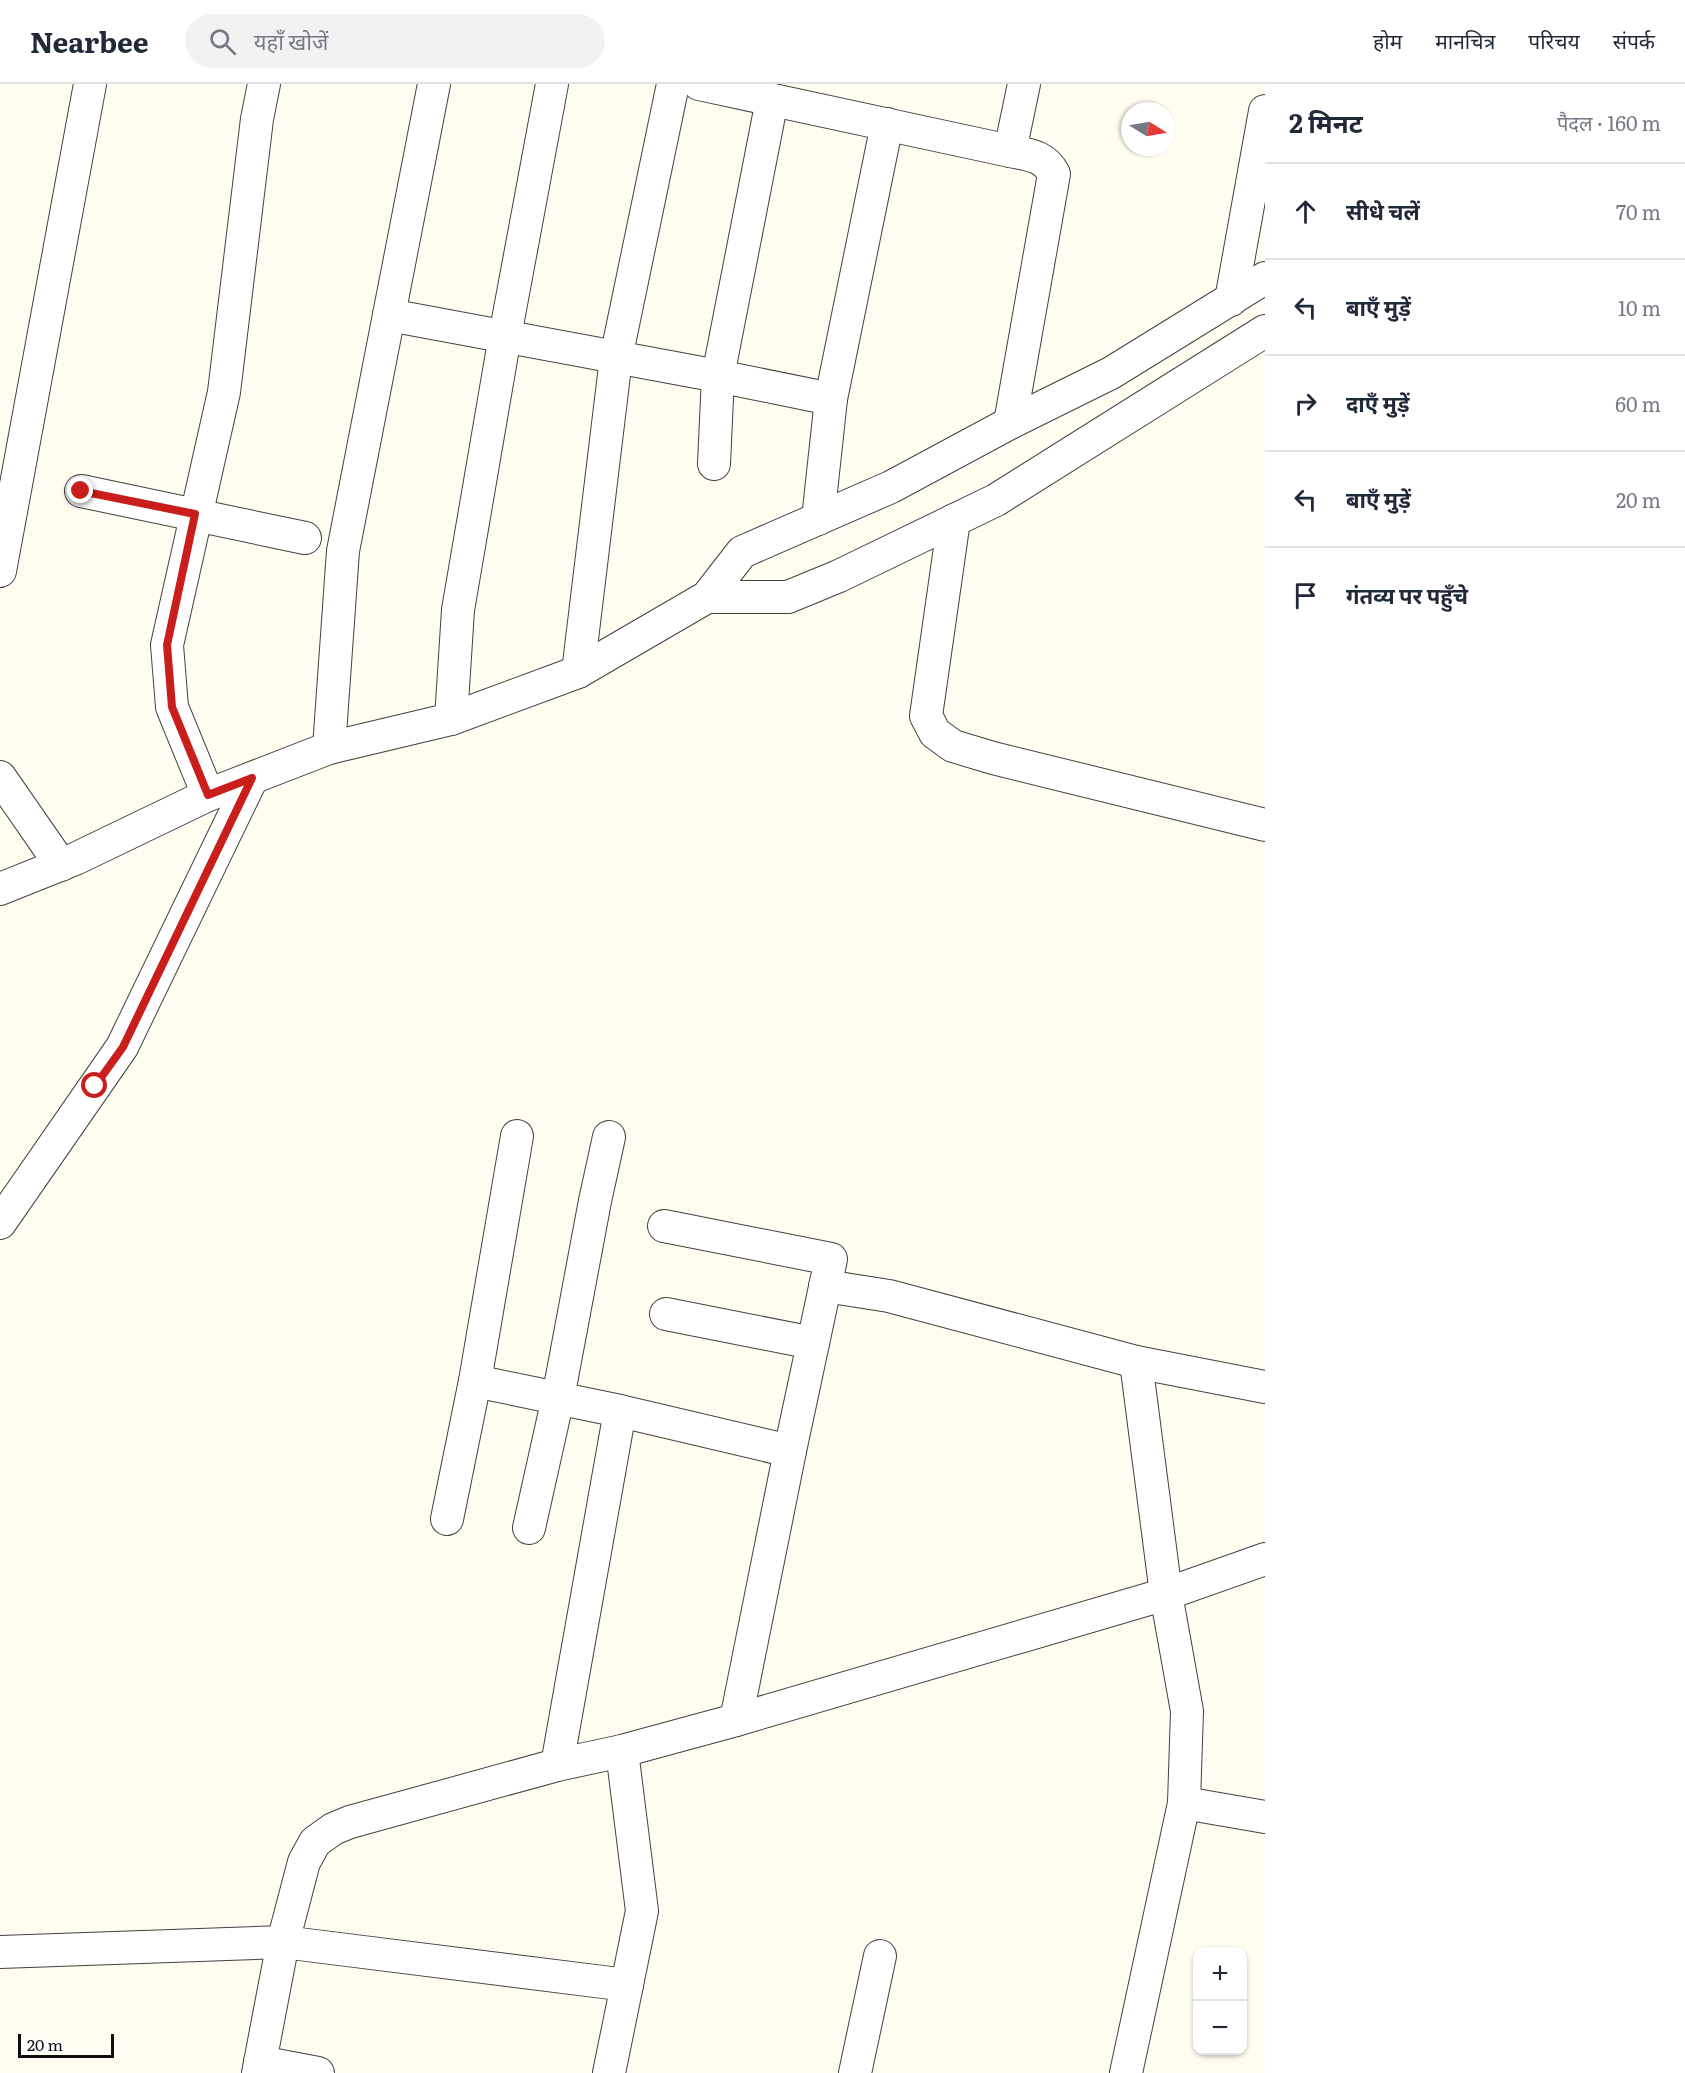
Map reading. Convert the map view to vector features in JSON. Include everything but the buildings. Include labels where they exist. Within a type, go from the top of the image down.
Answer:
[{"type":"street","points":[[0,571],[90,84]]},
{"type":"street","points":[[208,795],[172,707],[167,645],[224,392],[256,120],[264,84]]},
{"type":"street","points":[[329,748],[343,550],[434,84]]},
{"type":"street","points":[[451,719],[458,610],[505,336],[552,84]]},
{"type":"street","points":[[578,672],[616,358],[673,84]]},
{"type":"street","points":[[699,84],[1037,157],[1048,162],[1054,174],[1010,423]]},
{"type":"street","points":[[1010,151],[1024,84]]},
{"type":"street","points":[[714,464],[718,376],[772,100]]},
{"type":"street","points":[[1231,300],[1265,111]]},
{"type":"street","points":[[818,519],[831,399],[887,124]]},
{"type":"street","points":[[0,889],[61,865],[208,795],[329,748],[451,719],[578,672],[707,597],[742,552],[891,487],[1010,423],[1112,374],[1265,278]]},
{"type":"street","points":[[389,315],[831,399]]},
{"type":"street","points":[[707,597],[788,597],[839,576],[996,500],[1265,331]]},
{"type":"street","points":[[81,491],[305,538]]},
{"type":"street","points":[[954,520],[926,716],[935,733],[953,746],[993,758],[1265,825]]},
{"type":"street","points":[[0,777],[61,865]]},
{"type":"street","points":[[0,1223],[123,1047],[252,778]]},
{"type":"street","points":[[447,1519],[475,1381],[517,1136]]},
{"type":"street","points":[[529,1528],[558,1398],[609,1137]]},
{"type":"street","points":[[664,1226],[831,1259],[736,1720]]},
{"type":"street","points":[[825,1286],[889,1296],[1136,1362],[1265,1387]]},
{"type":"street","points":[[666,1314],[813,1343]]},
{"type":"street","points":[[1126,2073],[1184,1803],[1186,1711],[1166,1594],[1136,1362]]},
{"type":"street","points":[[475,1381],[790,1451]]},
{"type":"street","points":[[557,1765],[620,1412]]},
{"type":"street","points":[[318,2073],[259,2067],[283,1942],[304,1862],[315,1842],[333,1829],[350,1822],[557,1765],[622,1751],[736,1720],[1166,1594],[1265,1559]]},
{"type":"street","points":[[609,2073],[642,1911],[622,1751]]},
{"type":"street","points":[[1184,1803],[1265,1817]]},
{"type":"street","points":[[0,1952],[283,1942],[627,1985]]},
{"type":"street","points":[[855,2073],[880,1956]]},
{"type":"route","points":[[81,491],[195,514],[167,645],[172,707],[208,795],[252,778],[123,1047],[95,1086]]}]
